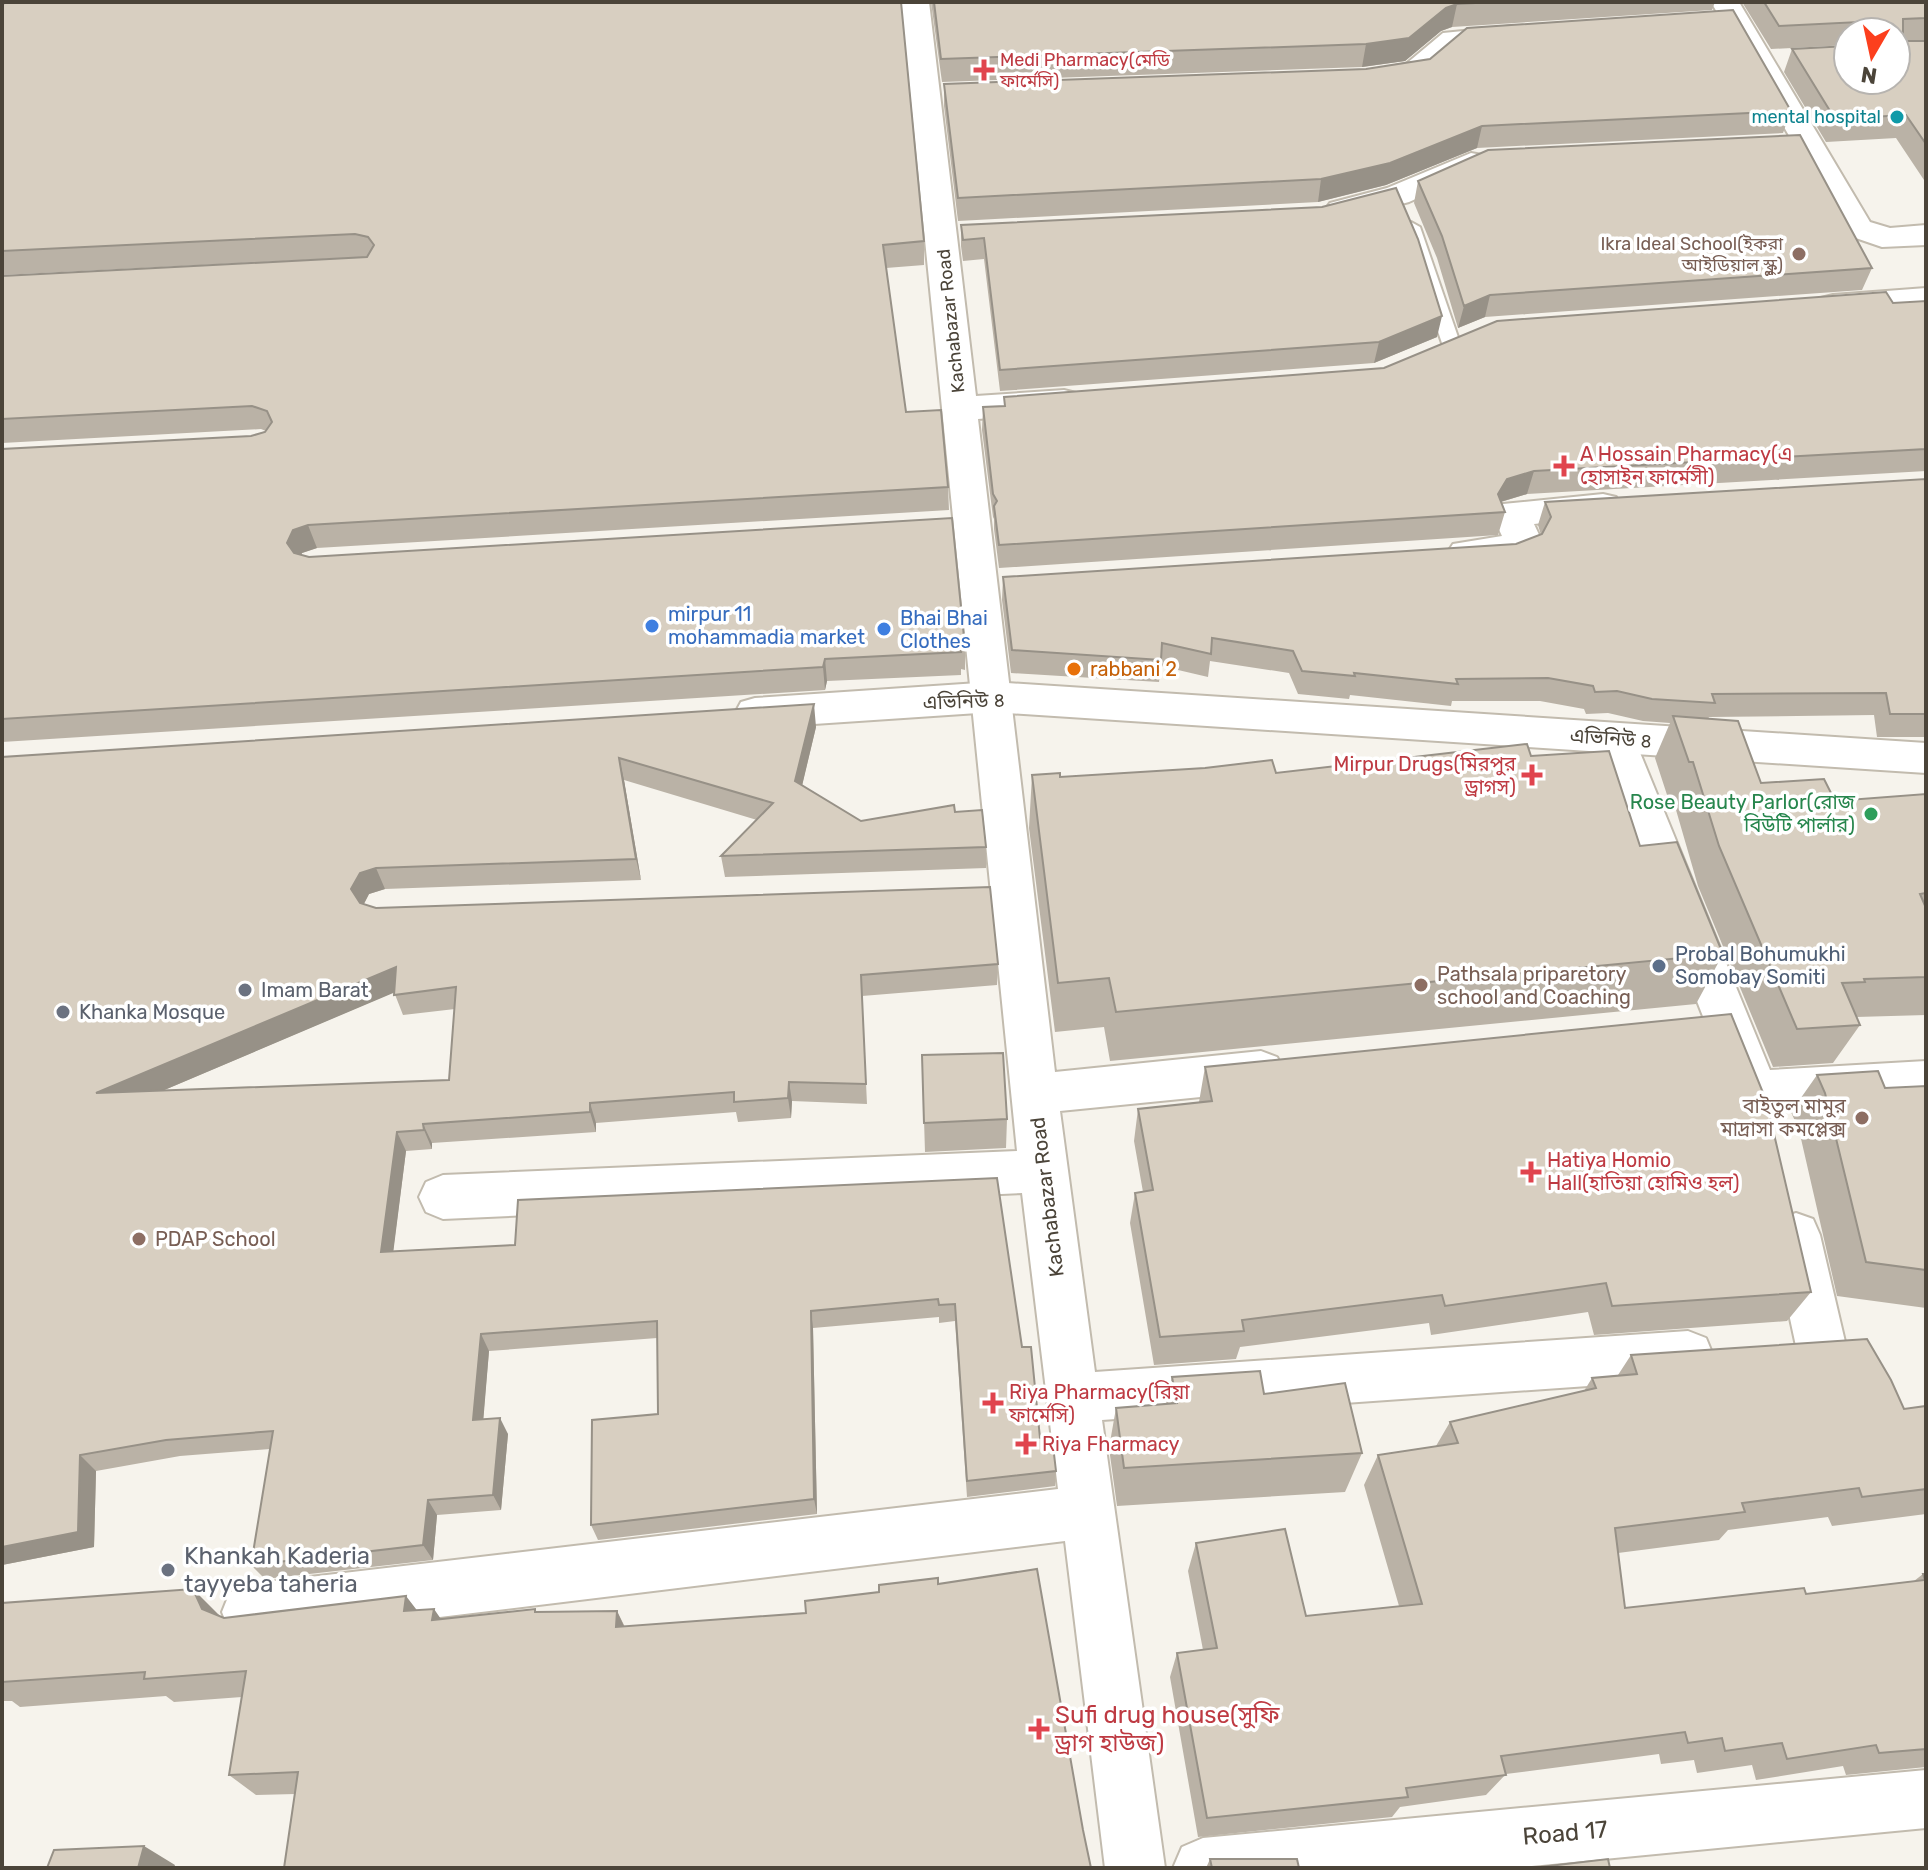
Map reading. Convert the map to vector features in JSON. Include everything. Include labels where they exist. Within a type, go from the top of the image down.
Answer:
[{"type":"street","name":"Kachabazar Road","points":[[915,2],[941,94],[957,233],[961,409],[959,525],[996,584],[993,697],[996,888],[1035,1094],[1135,1868]]},
{"type":"street","points":[[1721,15],[1772,60],[1808,144],[1858,228],[1870,236],[1926,235]]},
{"type":"street","points":[[1362,79],[1415,72],[1453,39],[1547,32]]},
{"type":"street","points":[[1777,145],[1808,144]]},
{"type":"street","points":[[1318,215],[1398,195],[1477,160],[1493,159]]},
{"type":"street","points":[[1800,308],[1926,298]]},
{"type":"street","points":[[1439,349],[1485,331]]},
{"type":"street","name":"Kachabazar Road","points":[[961,409],[1100,398]]},
{"type":"street","points":[[1432,556],[1519,547],[1522,539],[1513,519],[1516,513],[1639,503]]},
{"type":"street","name":"এভিনিউ ৪","points":[[723,715],[993,697],[1926,758]]},
{"type":"street","points":[[1614,738],[1764,1111],[1926,1081]]},
{"type":"street","points":[[1681,1028],[1729,1023]]},
{"type":"street","points":[[1035,1094],[1303,1067]]},
{"type":"street","points":[[443,1197],[1043,1171]]},
{"type":"street","points":[[1072,1398],[1796,1352],[1786,1192]]},
{"type":"street","points":[[250,1612],[1090,1512]]},
{"type":"street","name":"Road 17","points":[[1203,1868],[1926,1799]]},
{"type":"lane","points":[[1398,195],[1425,259],[1439,349]]},
{"type":"building","points":[[4,2],[901,2],[924,241],[883,245],[906,412],[941,410],[948,487],[308,525],[293,530],[287,543],[294,553],[309,557],[952,518],[965,647],[960,647],[961,652],[825,659],[823,667],[2,719],[2,449],[251,436],[265,432],[272,422],[267,411],[252,406],[2,419],[2,276],[367,257],[374,245],[368,237],[355,234],[2,251]]},
{"type":"building","points":[[934,2],[1494,2],[1457,4],[1446,8],[1409,38],[1366,44],[941,59]]},
{"type":"building","points":[[1764,2],[1926,2],[1926,18],[1832,16],[1832,23],[1779,26]]},
{"type":"building","points":[[1733,10],[1791,111],[1482,126],[1390,163],[1321,179],[958,198],[944,84],[1366,69],[1430,59],[1467,28]]},
{"type":"building","points":[[1912,41],[1926,41],[1926,144],[1906,115],[1835,119],[1792,49],[1832,47],[1832,96],[1912,96]]},
{"type":"building","points":[[1800,135],[1872,268],[1490,295],[1464,306],[1442,236],[1418,181],[1488,150]]},
{"type":"building","points":[[1396,188],[1418,239],[1442,316],[1379,342],[1000,370],[984,238],[963,240],[961,225],[1322,207]]},
{"type":"building","points":[[1886,292],[1893,303],[1926,301],[1926,449],[1534,471],[1507,479],[1498,494],[1505,512],[999,545],[994,506],[997,501],[993,494],[983,407],[1005,406],[1004,397],[1384,368],[1497,321]]},
{"type":"building","points":[[1926,479],[1926,714],[1890,714],[1886,693],[1712,694],[1715,703],[1652,699],[1617,691],[1595,692],[1593,686],[1548,678],[1456,679],[1458,684],[1302,671],[1293,651],[1212,638],[1211,654],[1162,643],[1161,660],[1012,650],[1003,577],[1516,544],[1542,534],[1551,517],[1545,502]]},
{"type":"building","points":[[814,704],[795,781],[861,821],[954,805],[955,812],[982,810],[986,847],[721,856],[773,803],[619,758],[636,859],[376,868],[360,873],[351,889],[360,903],[376,908],[990,887],[998,964],[861,975],[866,1084],[789,1082],[788,1098],[734,1102],[734,1092],[590,1103],[590,1112],[423,1124],[424,1130],[397,1132],[381,1252],[515,1245],[518,1200],[997,1178],[1022,1347],[1031,1347],[1040,1438],[1052,1437],[1056,1471],[967,1481],[955,1304],[939,1305],[938,1299],[811,1311],[814,1499],[591,1525],[592,1420],[658,1414],[657,1321],[481,1334],[473,1420],[500,1418],[493,1495],[428,1500],[423,1545],[251,1565],[273,1431],[166,1440],[80,1455],[78,1532],[2,1547],[2,757]],"holes":[[[396,967],[394,995],[456,987],[449,1080],[96,1093]]]},
{"type":"building","points":[[1673,716],[1738,721],[1761,783],[1824,779],[1835,801],[1926,794],[1926,893],[1920,894],[1926,908],[1926,977],[1864,979],[1865,982],[1842,983],[1860,1025],[1797,1029],[1719,846],[1693,762],[1689,762]]},
{"type":"building","points":[[1527,744],[1531,756],[1609,751],[1640,846],[1677,842],[1723,954],[1116,1012],[1109,978],[1058,983],[1032,775],[1060,773],[1060,777],[1205,768],[1272,760],[1276,773]]},
{"type":"building","points":[[1731,1014],[1766,1100],[1811,1292],[1612,1306],[1606,1283],[1445,1306],[1442,1295],[1242,1320],[1244,1331],[1160,1337],[1135,1193],[1153,1190],[1138,1109],[1212,1101],[1205,1067]]},
{"type":"building","points":[[1003,1053],[1007,1119],[924,1123],[922,1055]]},
{"type":"building","points":[[1878,1071],[1885,1088],[1926,1086],[1926,1270],[1866,1262],[1825,1093],[1817,1075]]},
{"type":"building","points":[[1867,1339],[1904,1409],[1926,1406],[1926,1489],[1862,1497],[1859,1488],[1742,1503],[1745,1512],[1615,1528],[1625,1608],[1804,1588],[1806,1594],[1925,1580],[1923,1574],[1926,1574],[1926,1749],[1879,1753],[1876,1745],[1787,1759],[1782,1743],[1725,1751],[1722,1738],[1688,1743],[1685,1732],[1501,1756],[1506,1775],[1406,1788],[1408,1797],[1207,1818],[1177,1653],[1217,1648],[1196,1543],[1285,1529],[1306,1616],[1422,1604],[1378,1455],[1458,1443],[1450,1422],[1596,1388],[1592,1378],[1637,1374],[1631,1355]]},
{"type":"building","points":[[1260,1371],[1264,1394],[1345,1383],[1362,1453],[1124,1468],[1116,1408],[1177,1403],[1172,1377]]},
{"type":"building","points":[[1037,1569],[1091,1868],[284,1868],[298,1772],[229,1775],[246,1671],[144,1679],[145,1672],[2,1682],[2,1603],[193,1589],[202,1609],[224,1618],[406,1596],[404,1611],[434,1609],[432,1620],[535,1609],[535,1612],[617,1611],[616,1627],[806,1613],[805,1601],[879,1592],[879,1585],[938,1578],[938,1584]]},
{"type":"building","points":[[144,1846],[138,1868],[47,1868],[54,1850]]},
{"type":"building","points":[[1210,1859],[1297,1859],[1299,1868],[1212,1868]]},
{"type":"building","points":[[1608,1859],[1610,1868],[1532,1868]]},
{"type":"place","name":"Medi Pharmacy(মেডি ফার্মেসি)","points":[[984,70]]},
{"type":"place","name":"mental hospital","points":[[1897,117]]},
{"type":"place","name":"Ikra Ideal School(ইকরা আইডিয়াল স্কুল)","points":[[1799,254]]},
{"type":"place","name":"A Hossain Pharmacy(এ হোসাইন ফার্মেসী)","points":[[1564,466]]},
{"type":"place","name":"mirpur 11 mohammadia market","points":[[652,626]]},
{"type":"place","name":"Bhai Bhai Clothes","points":[[884,629]]},
{"type":"place","name":"rabbani 2","points":[[1074,669]]},
{"type":"place","name":"Mirpur Drugs(মিরপুর ড্রাগস)","points":[[1532,775]]},
{"type":"place","name":"Rose Beauty Parlor(রোজ বিউটি পার্লার)","points":[[1871,814]]},
{"type":"place","name":"Probal Bohumukhi Somobay Somiti","points":[[1659,966]]},
{"type":"place","name":"Pathsala priparetory school and Coaching","points":[[1421,985]]},
{"type":"place","name":"Imam Barat","points":[[245,990]]},
{"type":"place","name":"Khanka Mosque","points":[[63,1012]]},
{"type":"place","name":"বাইতুল মামুর মাদ্রাসা কমপ্লেক্স","points":[[1862,1118]]},
{"type":"place","name":"Hatiya Homio Hall(হাতিয়া হোমিও হল)","points":[[1531,1172]]},
{"type":"place","name":"PDAP School","points":[[139,1239]]},
{"type":"place","name":"Riya Pharmacy(রিয়া ফার্মেসি)","points":[[993,1403]]},
{"type":"place","name":"Riya Fharmacy","points":[[1026,1444]]},
{"type":"place","name":"Khankah Kaderia tayyeba taheria","points":[[168,1570]]},
{"type":"place","name":"Sufi drug house(সুফি ড্রাগ হাউজ)","points":[[1039,1729]]}]
